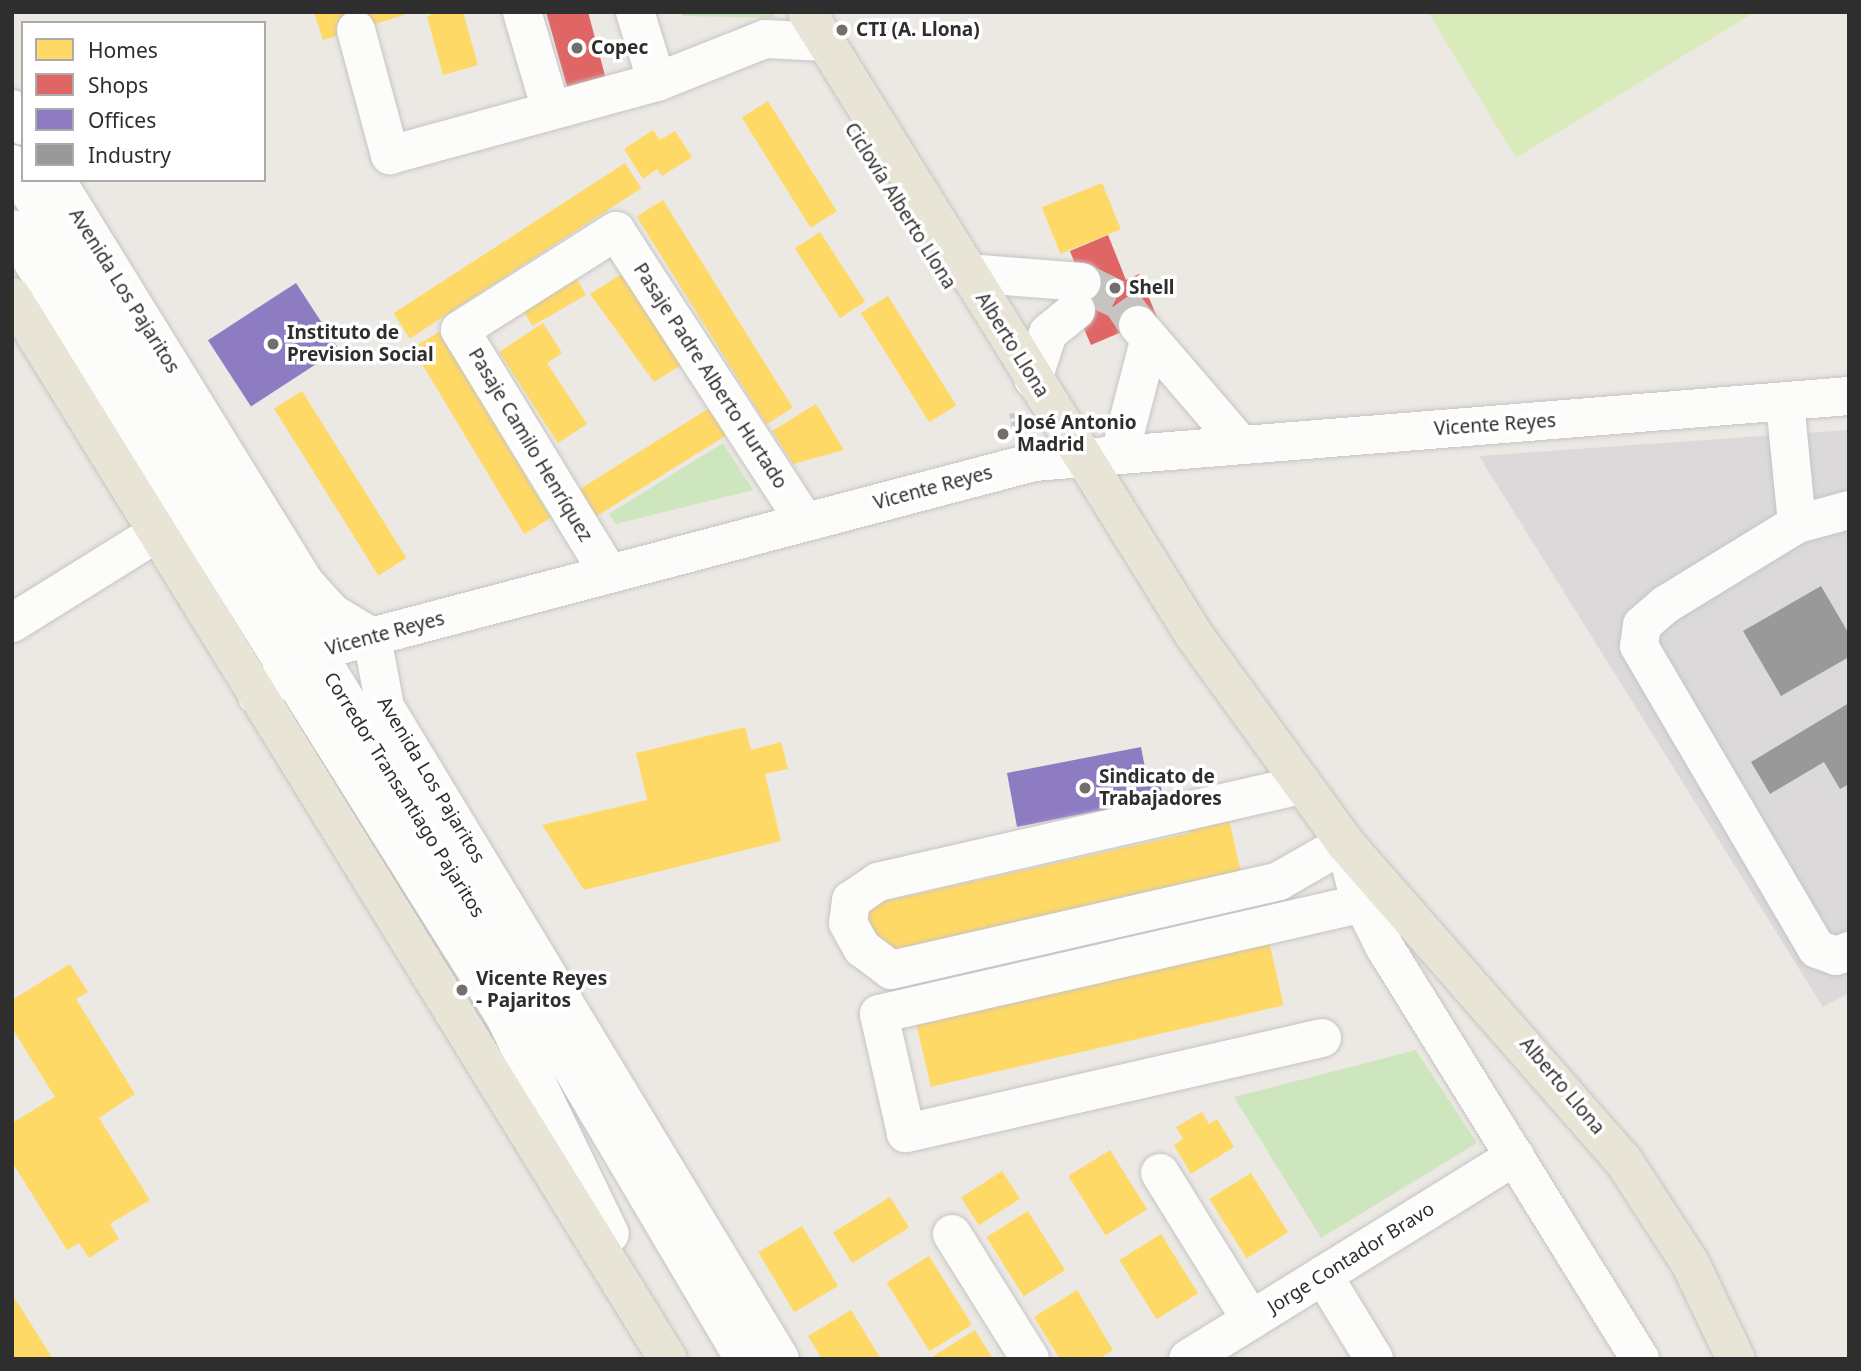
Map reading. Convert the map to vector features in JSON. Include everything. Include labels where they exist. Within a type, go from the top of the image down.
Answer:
[{"type":"main road","name":"Alberto Llona","points":[[816,27],[967,272],[1019,390],[1080,456],[1194,635],[1345,843],[1591,1119],[1690,1263],[1736,1359]]},
{"type":"main road","points":[[12,297],[159,533],[285,673],[668,1359]]},
{"type":"main road","points":[[1690,1263],[1758,1359]]},
{"type":"street","points":[[522,12],[551,110]]},
{"type":"street","points":[[635,12],[657,82]]},
{"type":"street","points":[[356,30],[390,155],[657,82],[765,39],[816,27]]},
{"type":"street","name":"Corredor Transantiago Pajaritos","points":[[12,164],[21,181]]},
{"type":"street","name":"Corredor Transantiago Pajaritos","points":[[22,182],[285,673],[514,971],[744,1359]]},
{"type":"street","name":"Avenida Los Pajaritos","points":[[57,182],[304,583],[332,613],[372,637],[385,707],[780,1359]]},
{"type":"street","name":"Corredor Transantiago Pajaritos","points":[[12,229],[285,673],[504,1015],[601,1219],[687,1359]]},
{"type":"street","name":"Pasaje Padre Alberto Hurtado","points":[[616,231],[805,522]]},
{"type":"street","name":"Pasaje Camilo Henríquez","points":[[610,574],[460,330],[616,231]]},
{"type":"street","points":[[967,272],[1079,296],[1048,333],[1019,390]]},
{"type":"street","points":[[1120,453],[1143,333],[1241,445]]},
{"type":"street","name":"Vicente Reyes","points":[[285,673],[372,637],[1034,462],[1080,456],[1849,396]]},
{"type":"street","points":[[1786,403],[1797,524]]},
{"type":"street","points":[[1849,510],[1797,524],[1665,605],[1642,625],[1639,646],[1817,949],[1836,956],[1849,951]]},
{"type":"street","points":[[12,623],[159,533]]},
{"type":"street","points":[[1301,785],[878,882],[852,900],[848,923],[862,948],[891,970],[1279,881],[1345,843]]},
{"type":"street","name":"Alberto Llona","points":[[1345,843],[1362,903],[1640,1359]]},
{"type":"street","points":[[1322,1038],[906,1133],[879,1014],[1362,903]]},
{"type":"street","name":"Jorge Contador Bravo","points":[[1188,1359],[1514,1156]]},
{"type":"street","points":[[1160,1173],[1251,1320]]},
{"type":"street","points":[[952,1234],[1030,1359]]},
{"type":"street","points":[[1323,1275],[1374,1359]]},
{"type":"path","points":[[1019,390],[1011,426],[1034,462]]},
{"type":"shaded area","points":[[1849,430],[1849,993],[1823,1007],[1479,456]]},
{"type":"green space","points":[[679,12],[773,12],[776,18],[682,16]]},
{"type":"green space","points":[[1428,12],[1755,12],[1516,158]]},
{"type":"green space","points":[[723,443],[753,490],[616,524],[609,514]]},
{"type":"green space","points":[[1416,1050],[1477,1143],[1321,1238],[1234,1097]]},
{"type":"building: Homes","points":[[314,12],[403,12],[404,15],[323,40]]},
{"type":"building: Homes","points":[[435,12],[463,12],[478,65],[443,75],[427,17]]},
{"type":"building: Homes","points":[[768,101],[837,211],[811,228],[742,117]]},
{"type":"building: Homes","points":[[653,130],[660,140],[675,131],[692,157],[662,176],[657,169],[643,179],[624,149]]},
{"type":"building: Homes","points":[[625,163],[641,188],[410,338],[394,313]]},
{"type":"building: Homes","points":[[1102,183],[1121,229],[1060,254],[1042,207]]},
{"type":"building: Homes","points":[[663,200],[793,408],[767,424],[637,216]]},
{"type":"building: Homes","points":[[820,232],[865,302],[840,318],[795,248]]},
{"type":"building: Homes","points":[[571,269],[586,295],[532,326],[517,300]]},
{"type":"building: Homes","points":[[625,272],[683,364],[654,382],[590,294]]},
{"type":"building: Homes","points":[[888,296],[956,405],[929,422],[861,313]]},
{"type":"building: Homes","points":[[543,323],[562,353],[547,363],[587,424],[558,443],[499,352]]},
{"type":"building: Homes","points":[[439,332],[551,518],[524,534],[412,348]]},
{"type":"building: Homes","points":[[302,391],[406,558],[378,576],[274,408]]},
{"type":"building: Homes","points":[[816,404],[844,450],[793,464],[772,431]]},
{"type":"building: Homes","points":[[711,407],[728,434],[597,516],[580,489]]},
{"type":"building: Homes","points":[[745,727],[751,750],[781,742],[788,769],[765,774],[781,841],[584,890],[542,825],[647,800],[636,753]]},
{"type":"building: Homes","points":[[1226,806],[1243,882],[884,958],[864,940],[864,906],[1190,833],[1186,815]]},
{"type":"building: Homes","points":[[1269,942],[1284,1005],[931,1087],[916,1023]]},
{"type":"building: Homes","points":[[70,964],[88,992],[76,999],[135,1094],[99,1118],[150,1200],[110,1224],[119,1239],[89,1258],[79,1243],[67,1250],[12,1162],[12,1123],[55,1097],[12,1028],[12,1000]]},
{"type":"building: Homes","points":[[1202,1112],[1209,1124],[1217,1119],[1234,1147],[1191,1174],[1174,1145],[1183,1139],[1176,1127]]},
{"type":"building: Homes","points":[[1110,1150],[1147,1209],[1106,1235],[1068,1176]]},
{"type":"building: Homes","points":[[1002,1171],[1020,1199],[979,1225],[961,1198]]},
{"type":"building: Homes","points":[[1251,1173],[1288,1232],[1247,1258],[1209,1199]]},
{"type":"building: Homes","points":[[890,1197],[909,1228],[852,1263],[833,1233]]},
{"type":"building: Homes","points":[[1028,1211],[1065,1270],[1024,1296],[986,1237]]},
{"type":"building: Homes","points":[[802,1226],[838,1286],[794,1312],[758,1252]]},
{"type":"building: Homes","points":[[1161,1234],[1198,1293],[1157,1319],[1119,1260]]},
{"type":"building: Homes","points":[[929,1256],[972,1325],[930,1351],[887,1282]]},
{"type":"building: Homes","points":[[1077,1290],[1113,1350],[1099,1359],[1060,1359],[1034,1317]]},
{"type":"building: Homes","points":[[12,1294],[53,1359],[12,1359]]},
{"type":"building: Homes","points":[[851,1310],[881,1359],[822,1359],[808,1336]]},
{"type":"building: Homes","points":[[975,1330],[993,1359],[933,1359],[932,1357]]},
{"type":"building: Shops","name":"Copec","points":[[546,12],[588,12],[607,83],[569,94]]},
{"type":"building: Shops","name":"Shell","points":[[1108,235],[1126,280],[1139,274],[1157,317],[1091,345],[1072,301],[1087,294],[1070,251]]},
{"type":"building: Offices","name":"Instituto de Prevision Social","points":[[296,283],[339,349],[251,406],[208,340]]},
{"type":"building: Offices","name":"Sindicato de Trabajadores","points":[[1141,747],[1147,778],[1159,776],[1163,798],[1017,827],[1007,773]]},
{"type":"building: Industry","points":[[1821,586],[1849,634],[1849,657],[1781,696],[1743,631]]},
{"type":"building: Industry","points":[[1849,703],[1849,784],[1840,789],[1824,762],[1770,794],[1751,762]]},
{"type":"tunnel","points":[[1082,282],[1121,301],[1138,325]]},
{"type":"place","name":"CTI (A. Llona)","points":[[842,30]]},
{"type":"place","name":"Copec","points":[[577,48]]},
{"type":"place","name":"Shell","points":[[1115,288]]},
{"type":"place","name":"Instituto de Prevision Social","points":[[273,344]]},
{"type":"place","name":"José Antonio Madrid","points":[[1003,434]]},
{"type":"place","name":"Sindicato de Trabajadores","points":[[1085,788]]},
{"type":"place","name":"Vicente Reyes - Pajaritos","points":[[462,990]]}]
